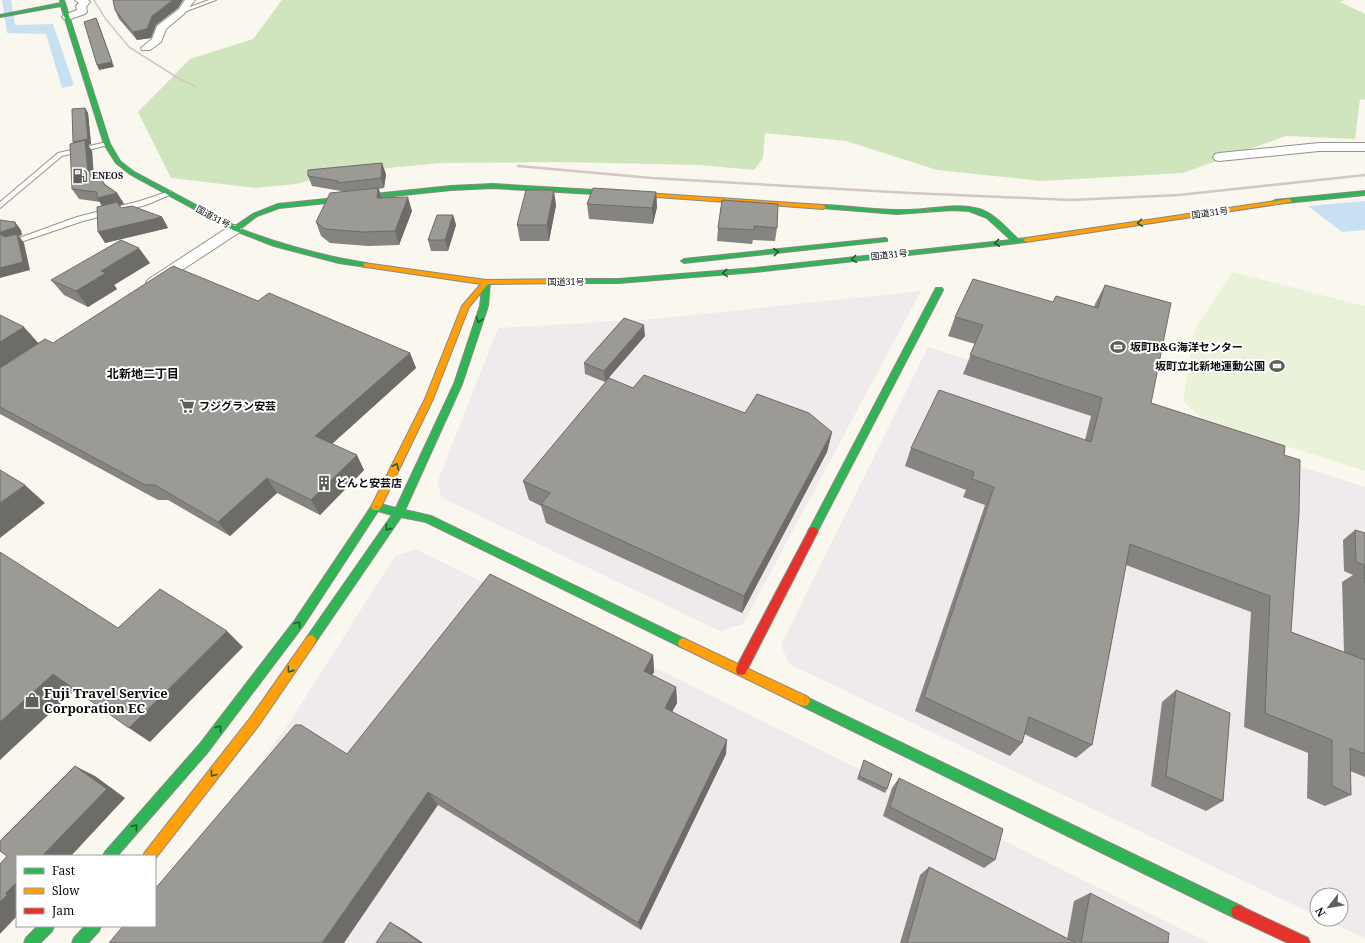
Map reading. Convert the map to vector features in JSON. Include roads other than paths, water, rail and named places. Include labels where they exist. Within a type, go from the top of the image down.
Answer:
[{"type":"main road","name":"国道31号","points":[[63,2],[107,144],[118,162],[132,173],[235,229],[276,245],[339,261],[486,282],[619,281],[755,270],[1016,241],[1289,201]]},
{"type":"main road","points":[[0,16],[52,6],[63,2]]},
{"type":"main road","points":[[235,229],[257,213],[278,206],[450,188],[493,186],[909,212],[962,208],[974,210],[989,216],[1016,241]]},
{"type":"main road","name":"国道31号","points":[[1121,216],[1365,193]]},
{"type":"main road","points":[[987,230],[1018,227]]},
{"type":"main road","name":"国道31号","points":[[673,262],[895,239]]},
{"type":"main road","name":"国道31号","points":[[486,282],[587,272]]},
{"type":"main road","points":[[110,855],[212,736],[299,623],[376,507],[429,399],[466,306],[486,282]]},
{"type":"main road","points":[[150,855],[255,721],[399,512],[458,384],[484,306],[486,282]]},
{"type":"main road","points":[[741,670],[939,290]]},
{"type":"main road","points":[[376,507],[428,519],[1303,943]]},
{"type":"main road","points":[[31,943],[46,927]]},
{"type":"main road","points":[[79,943],[93,927]]},
{"type":"street","points":[[146,48],[157,40],[161,28],[182,11],[190,0]]},
{"type":"street","points":[[67,17],[82,12],[82,6],[86,1]]},
{"type":"street","points":[[1219,157],[1319,147],[1365,147]]},
{"type":"street","points":[[142,289],[235,229]]},
{"type":"lane","points":[[182,11],[214,0]]},
{"type":"lane","points":[[0,206],[60,154],[107,144]]},
{"type":"lane","points":[[12,242],[80,219],[143,203],[170,193]]},
{"type":"water","points":[[2,0],[11,0],[15,25],[53,24],[74,85],[62,88],[46,34],[7,33]]},
{"type":"water","points":[[1365,201],[1365,230],[1342,232],[1308,206]]},
{"type":"railway","points":[[94,0],[105,18],[129,47],[178,78],[196,87]]},
{"type":"railway","points":[[518,166],[652,178],[910,193],[1071,200],[1179,195],[1365,175]]},
{"type":"place","name":"ENEOS","points":[[80,176]]},
{"type":"place","name":"坂町B&G海洋センター","points":[[1118,347]]},
{"type":"place","name":"坂町立北新地運動公園","points":[[1277,366]]},
{"type":"place","name":"フジグラン安芸","points":[[187,406]]},
{"type":"place","name":"どんと安芸店","points":[[324,483]]},
{"type":"place","name":"Fuji Travel Service Corporation EC","points":[[32,700]]},
{"type":"district","name":"北新地二丁目","points":[[143,374]]}]
